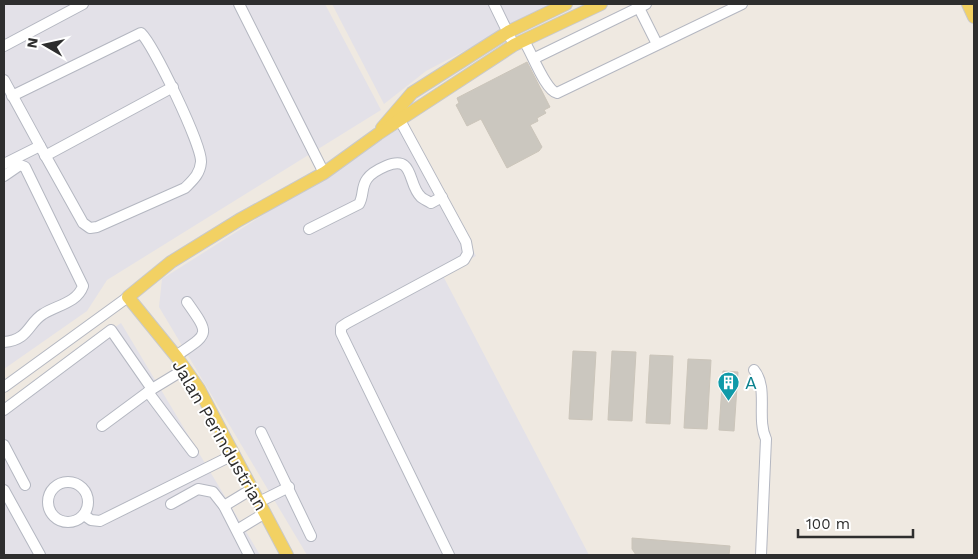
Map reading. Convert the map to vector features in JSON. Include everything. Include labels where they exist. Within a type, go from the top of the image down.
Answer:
[{"type":"main road","points":[[398,115],[412,93],[508,32],[566,4]]},
{"type":"main road","points":[[128,297],[171,262],[239,220],[324,173],[378,134],[398,115],[519,43],[601,4]]},
{"type":"main road","points":[[968,4],[974,17]]},
{"type":"main road","name":"Jalan Perindustrian","points":[[128,297],[176,356],[199,389],[287,555]]},
{"type":"street","points":[[4,46],[83,4]]},
{"type":"street","points":[[239,4],[324,173]]},
{"type":"street","points":[[494,4],[508,32],[535,58],[546,84],[551,91],[556,93],[742,4]]},
{"type":"street","points":[[535,58],[640,5],[657,44]]},
{"type":"street","points":[[4,80],[12,96],[45,156],[83,223],[90,228],[97,227],[185,188],[196,177],[201,161],[173,87],[144,36],[138,33],[12,96]]},
{"type":"street","points":[[45,156],[173,87]]},
{"type":"street","points":[[398,115],[466,242],[468,253],[464,260],[347,322],[341,327],[341,332],[449,555]]},
{"type":"street","points":[[4,164],[40,146]]},
{"type":"street","points":[[309,230],[359,204],[363,197],[362,189],[368,176],[396,162],[402,163],[409,171],[420,196],[431,203],[442,197]]},
{"type":"street","points":[[4,176],[20,165],[24,167],[83,286],[80,294],[62,306],[41,314],[27,334],[4,342]]},
{"type":"street","points":[[4,387],[128,297]]},
{"type":"street","points":[[176,356],[201,338],[205,332],[204,326],[187,302]]},
{"type":"street","points":[[4,410],[111,330],[193,452]]},
{"type":"street","points":[[102,426],[150,390],[185,369]]},
{"type":"street","points":[[754,370],[760,381],[762,430],[766,438],[761,555]]},
{"type":"street","points":[[261,432],[311,536]]},
{"type":"street","points":[[4,445],[25,485]]},
{"type":"street","points":[[84,515],[91,520],[100,521],[233,455]]},
{"type":"street","points":[[71,481],[81,486],[87,494],[88,505],[84,515],[76,521],[65,522],[55,518],[48,509],[48,498],[56,485],[71,481]]},
{"type":"street","points":[[237,530],[262,507],[289,487]]},
{"type":"street","points":[[171,504],[198,489],[213,492],[224,506],[249,555]]},
{"type":"street","points":[[224,506],[252,489]]},
{"type":"street","points":[[4,490],[40,555]]},
{"type":"shaded area","points":[[4,4],[325,4],[381,110],[107,280],[87,311],[4,369]]},
{"type":"shaded area","points":[[332,4],[554,4],[426,71],[384,104]]},
{"type":"shaded area","points":[[405,125],[476,256],[442,274],[589,555],[307,555],[159,307],[162,279]]},
{"type":"shaded area","points":[[121,323],[260,555],[4,555],[4,404]]},
{"type":"building","points":[[527,62],[550,107],[544,110],[546,113],[537,118],[538,121],[530,125],[542,147],[539,151],[507,168],[481,119],[467,126],[456,105],[459,103],[457,98]]},
{"type":"building","points":[[573,351],[596,352],[592,420],[569,419]]},
{"type":"building","points":[[612,351],[636,352],[632,421],[608,420]]},
{"type":"building","points":[[650,355],[673,356],[670,424],[646,423]]},
{"type":"building","points":[[688,359],[711,360],[707,429],[684,428]]},
{"type":"building","name":"A","points":[[723,371],[738,372],[734,431],[719,430]]},
{"type":"building","points":[[632,538],[730,546],[729,555],[636,555],[632,549]]},
{"type":"place","name":"A","points":[[729,401]]}]
